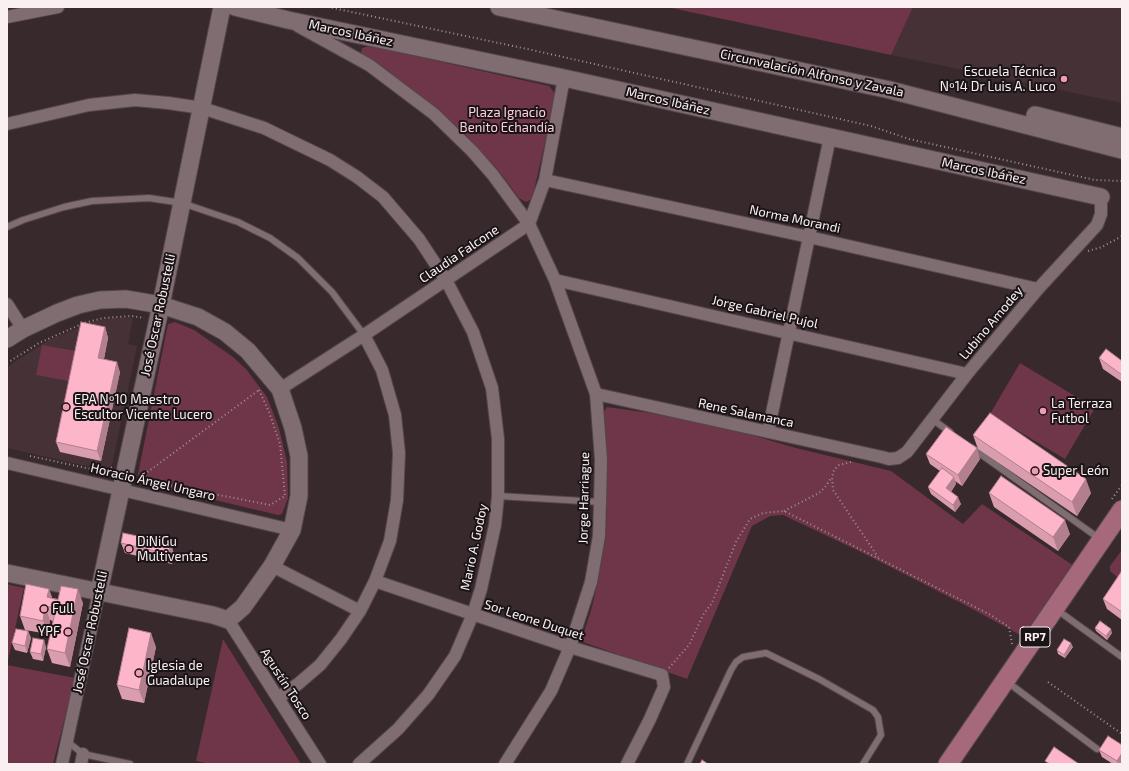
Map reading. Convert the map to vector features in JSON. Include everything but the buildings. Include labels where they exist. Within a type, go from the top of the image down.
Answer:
[{"type":"main road","name":"RP7","points":[[948,764],[1122,510]]},
{"type":"main road","name":"RP7","points":[[960,764],[1122,530]]},
{"type":"street","points":[[7,17],[58,7]]},
{"type":"street","name":"José Oscar Robustelli","points":[[62,764],[68,742],[161,305],[222,7]]},
{"type":"street","name":"Marcos Ibáñez","points":[[235,7],[288,20],[564,78],[1101,197]]},
{"type":"street","name":"Circunvalación Alfonso y Zavala","points":[[499,7],[890,90],[1122,150]]},
{"type":"street","name":"Circunvalación Alfonso y Zavala","points":[[535,7],[805,62],[1122,137]]},
{"type":"street","name":"Jorge Harriague","points":[[288,20],[369,65],[434,114],[472,151],[493,175],[529,224],[556,280],[596,394],[601,460],[596,559],[583,610],[570,647],[551,691],[505,764]]},
{"type":"street","points":[[529,224],[545,180],[564,78]]},
{"type":"street","name":"Mario A. Godoy","points":[[7,124],[89,105],[135,100],[202,108],[264,128],[330,160],[357,177],[383,198],[419,239],[446,280],[473,332],[492,388],[498,439],[498,496],[489,559],[473,614],[455,656],[428,695],[398,729],[359,764]]},
{"type":"street","points":[[768,432],[830,137]]},
{"type":"street","name":"Norma Morandi","points":[[545,180],[809,236],[1038,289]]},
{"type":"street","name":"Lubino Amodey","points":[[889,459],[898,458],[906,452],[967,374],[1038,289],[1098,225],[1101,214],[1101,197]]},
{"type":"street","name":"Claudia Falcone","points":[[280,389],[364,335],[529,224]]},
{"type":"street","name":"Jorge Gabriel Pujol","points":[[556,280],[789,332],[967,374]]},
{"type":"street","points":[[7,339],[23,329],[78,305],[100,300],[126,299],[161,305],[198,318],[225,332],[248,350],[280,389],[293,428],[299,456],[299,496],[292,530],[272,566],[243,607],[228,620],[214,615],[7,574]]},
{"type":"street","points":[[7,304],[23,329]]},
{"type":"street","points":[[278,698],[320,666],[360,611],[375,581],[391,534],[397,500],[399,453],[395,415],[390,393],[382,370],[364,335]]},
{"type":"street","name":"Rene Salamanca","points":[[596,394],[889,459]]},
{"type":"street","name":"Horacio Ángel Ungaro","points":[[7,463],[292,530]]},
{"type":"street","points":[[272,566],[360,611]]},
{"type":"street","name":"Sor Leone Duquet","points":[[375,581],[570,647],[662,675]]},
{"type":"street","name":"Agustín Tosco","points":[[228,620],[320,764]]},
{"type":"street","points":[[627,764],[650,719],[664,687],[662,675]]},
{"type":"lane","points":[[7,227],[64,206],[92,200],[149,198],[182,203],[238,222],[270,238],[298,258],[332,292],[364,335]]},
{"type":"lane","points":[[932,419],[957,437]]},
{"type":"lane","points":[[963,442],[1101,540]]},
{"type":"lane","points":[[498,496],[600,502]]},
{"type":"lane","points":[[1064,615],[1122,657]]},
{"type":"lane","points":[[687,764],[736,662],[743,656],[766,653],[819,679],[873,710],[878,717],[881,735],[863,764]]},
{"type":"lane","points":[[1014,687],[1097,749]]},
{"type":"lane","points":[[68,742],[82,759],[130,764]]},
{"type":"path","points":[[328,7],[532,50],[871,126],[909,139],[1095,180],[1122,181]]},
{"type":"path","points":[[1068,257],[1102,247],[1122,236]]},
{"type":"path","points":[[7,363],[38,343],[84,323],[104,318],[128,316],[144,318]]},
{"type":"path","points":[[259,390],[269,412],[280,444],[285,496],[270,505],[143,480],[142,476],[259,390]]},
{"type":"path","points":[[30,456],[105,472],[115,465]]},
{"type":"path","points":[[662,675],[689,646],[703,615],[712,602],[736,542],[750,519],[763,513],[784,511],[818,493],[826,486],[832,477],[834,470],[839,465],[858,461]]},
{"type":"path","points":[[832,477],[833,490],[878,557]]},
{"type":"path","points":[[784,511],[991,615],[1009,627],[1012,648]]},
{"type":"path","points":[[1048,682],[1122,734]]},
{"type":"shaded area","name":"Escuela Técnica Nº14 Dr Luis A. Luco","points":[[913,7],[1122,7],[1122,103],[891,55]]},
{"type":"shaded area","name":"EPA Nº10 Maestro Escultor Vicente Lucero","points":[[112,318],[133,318],[128,344],[137,346],[112,465],[105,470],[7,448],[7,367],[49,340],[92,322]]},
{"type":"green space","points":[[667,7],[913,7],[891,55]]},
{"type":"green space","name":"Plaza Ignacio Benito Echandía","points":[[370,46],[549,86],[556,95],[532,199],[526,202],[519,198],[499,171],[470,140],[408,87],[366,59],[361,54],[362,48]]},
{"type":"green space","points":[[175,322],[194,330],[233,357],[246,369],[267,397],[279,428],[287,462],[288,498],[282,514],[278,515],[139,482],[138,474],[168,324]]},
{"type":"green space","points":[[42,345],[81,352],[74,382],[36,375]]},
{"type":"green space","name":"La Terraza Futbol","points":[[1020,363],[1095,408],[1065,459],[990,414]]},
{"type":"green space","points":[[607,407],[700,420],[796,448],[891,471],[963,524],[982,504],[1074,566],[1024,637],[861,552],[783,515],[770,516],[752,526],[687,679],[583,642],[583,635],[598,581],[606,535],[607,460],[603,413]]},
{"type":"green space","points":[[1122,550],[1122,581],[1110,571],[1110,566]]},
{"type":"green space","points":[[7,584],[24,588],[7,665]]},
{"type":"green space","points":[[223,639],[301,764],[210,764],[196,761]]},
{"type":"green space","points":[[7,665],[75,678],[53,764],[7,764]]},
{"type":"place","name":"Escuela Técnica Nº14 Dr Luis A. Luco","points":[[1064,79]]},
{"type":"place","name":"EPA Nº10 Maestro Escultor Vicente Lucero","points":[[66,407]]},
{"type":"place","name":"La Terraza Futbol","points":[[1043,411]]},
{"type":"place","name":"Super León","points":[[1035,471]]},
{"type":"place","name":"DiNiGu Multiventas","points":[[129,549]]},
{"type":"place","name":"Full","points":[[44,609]]},
{"type":"place","name":"YPF","points":[[68,632]]},
{"type":"place","name":"Iglesia de Guadalupe","points":[[139,673]]}]
